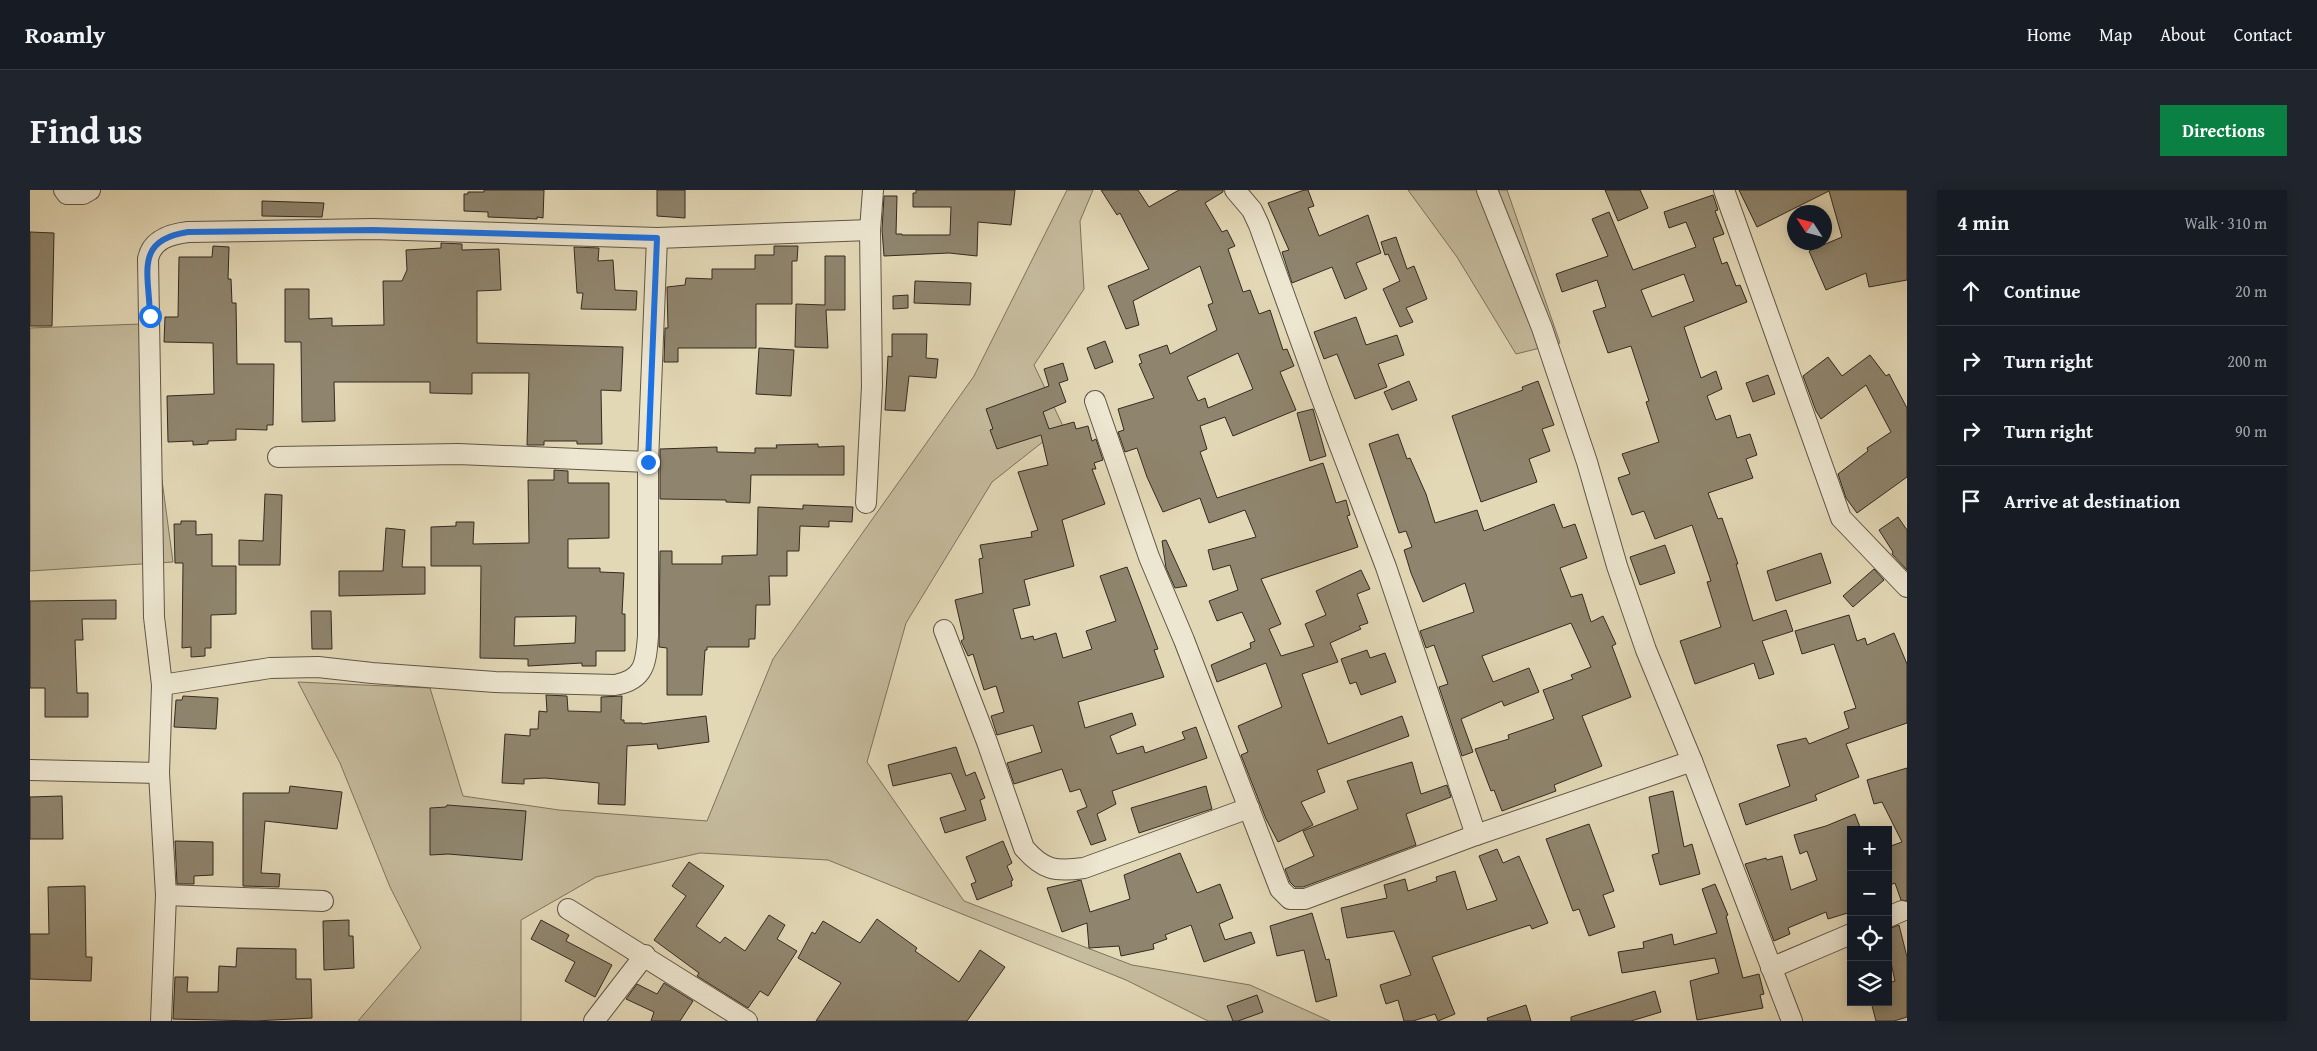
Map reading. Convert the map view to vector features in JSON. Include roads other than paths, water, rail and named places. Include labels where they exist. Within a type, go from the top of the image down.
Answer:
[{"type":"street","points":[[64,190],[67,194],[83,194],[90,190]]},
{"type":"street","points":[[866,503],[872,386],[870,230],[873,190]]},
{"type":"street","points":[[1235,190],[1252,210],[1259,225],[1320,394],[1386,567],[1476,835]]},
{"type":"street","points":[[1487,190],[1542,328],[1587,462],[1617,566],[1646,650],[1692,760],[1792,1021]]},
{"type":"street","points":[[1724,190],[1841,518],[1907,588]]},
{"type":"street","points":[[161,1021],[166,895],[159,773],[162,685],[154,617],[148,259],[153,246],[168,236],[188,232],[373,230],[657,238],[870,230]]},
{"type":"street","points":[[162,685],[270,668],[318,667],[495,682],[616,685],[628,683],[638,675],[647,656],[648,462],[657,238]]},
{"type":"street","points":[[1094,400],[1146,549],[1184,640],[1280,889],[1286,897],[1294,901],[1305,899],[1476,835],[1692,760]]},
{"type":"street","points":[[278,457],[458,454],[648,462]]},
{"type":"street","points":[[944,630],[987,742],[1024,848],[1035,860],[1045,866],[1060,871],[1084,868],[1249,808]]},
{"type":"street","points":[[30,770],[159,773]]},
{"type":"street","points":[[166,895],[324,901]]},
{"type":"street","points":[[568,909],[645,955],[747,1021]]},
{"type":"street","points":[[1771,968],[1847,936]]},
{"type":"street","points":[[594,1021],[645,955]]}]
